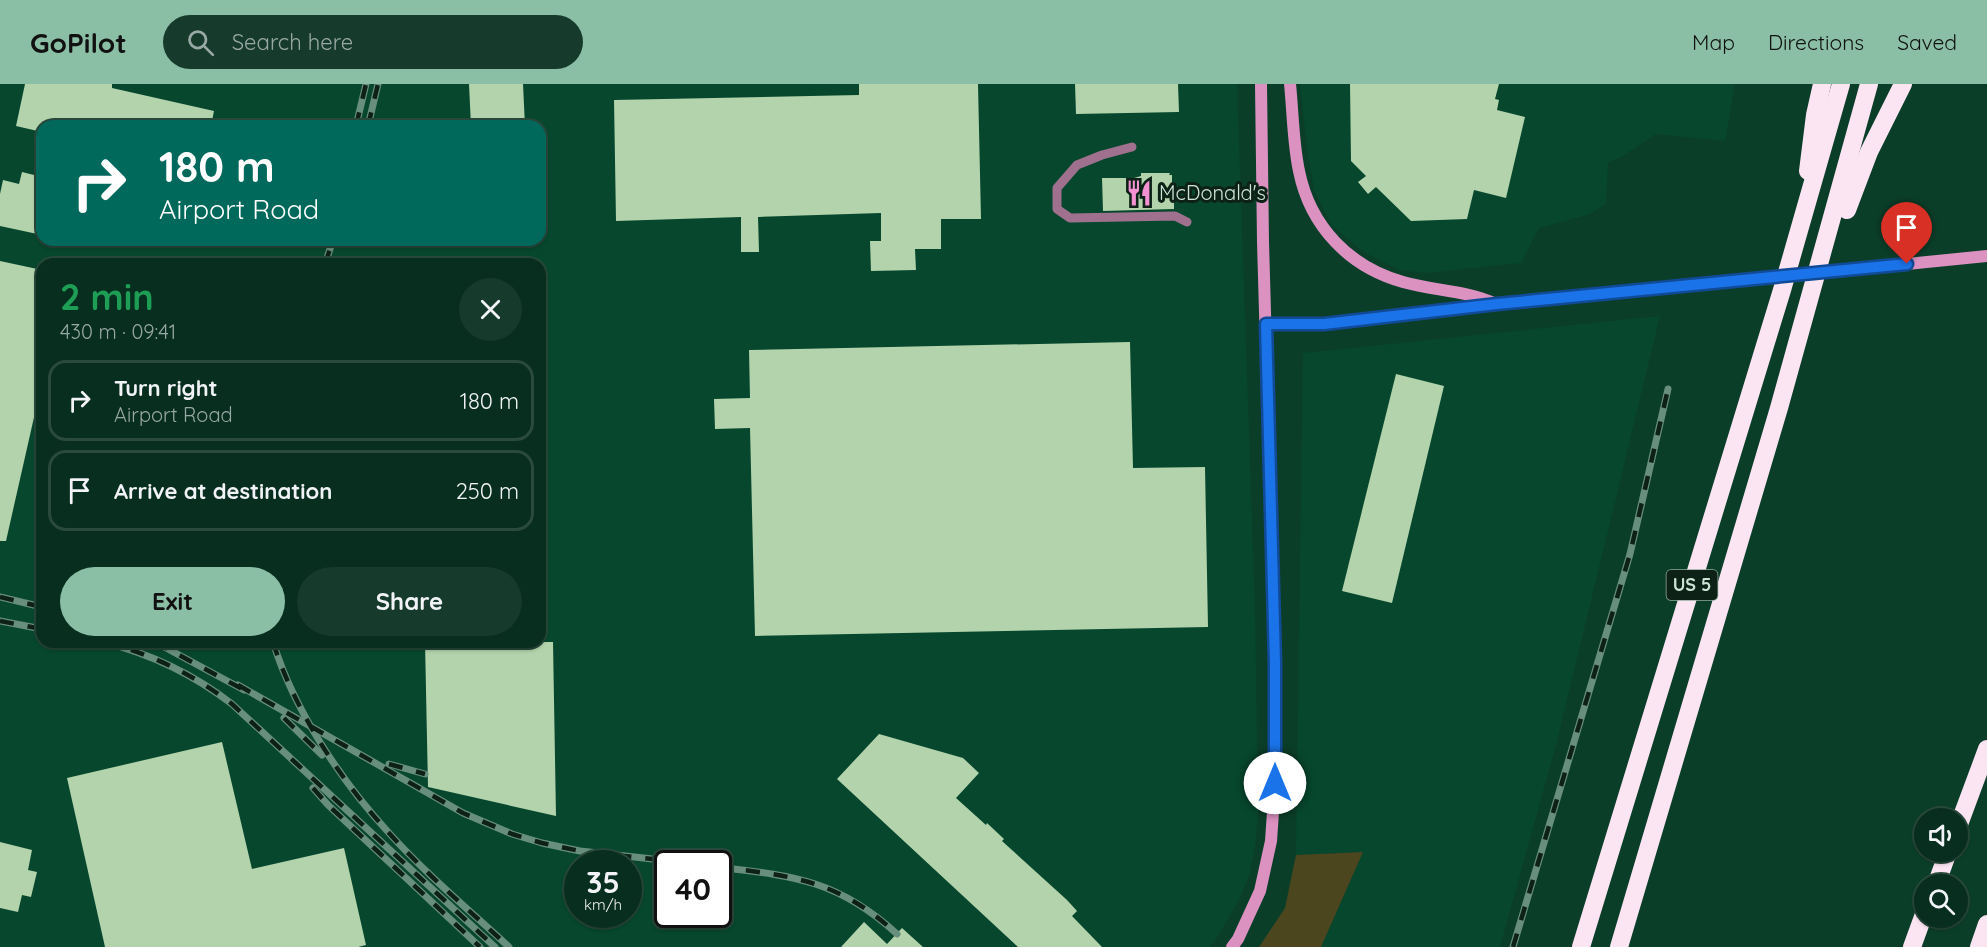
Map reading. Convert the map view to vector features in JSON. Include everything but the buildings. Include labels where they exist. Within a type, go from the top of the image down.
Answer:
[{"type":"highway","points":[[1802,222],[1815,116],[1822,84]]},
{"type":"highway","name":"US 5","points":[[1581,947],[1802,222],[1841,84]]},
{"type":"highway","name":"US 5","points":[[1619,947],[1760,476],[1869,84]]},
{"type":"highway","points":[[1760,476],[1789,412],[1855,185],[1903,84]]},
{"type":"highway","points":[[1965,808],[1987,749]]},
{"type":"highway","points":[[1980,945],[1987,924]]},
{"type":"highway","points":[[1912,947],[1919,928]]},
{"type":"main road","points":[[1232,947],[1260,891],[1271,841],[1275,783],[1275,663],[1261,84]]},
{"type":"main road","points":[[1290,84],[1297,161],[1302,185],[1316,218],[1340,248],[1363,265],[1385,276],[1407,283],[1457,291],[1497,304]]},
{"type":"main road","points":[[1266,324],[1324,324],[1497,304],[1987,256]]},
{"type":"lane","points":[[1132,147],[1101,155],[1077,165],[1057,188],[1057,209],[1070,218],[1175,216],[1187,222]]},
{"type":"shaded area","points":[[0,84],[1237,84],[1255,609],[1258,812],[1250,873],[1239,900],[1215,941],[1209,947],[0,947]]},
{"type":"shaded area","points":[[1300,84],[1735,84],[1725,141],[1656,134],[1621,157],[1608,162],[1606,204],[1590,214],[1539,228],[1521,263],[1425,273],[1400,270],[1365,253],[1332,226],[1314,190]]},
{"type":"shaded area","points":[[1660,316],[1556,745],[1500,947],[1321,947],[1363,852],[1296,855],[1303,353]]},
{"type":"shaded area","points":[[1363,852],[1321,947],[1259,947],[1285,908],[1296,855]]},
{"type":"railway","points":[[357,120],[366,84]]},
{"type":"railway","points":[[369,120],[378,84]]},
{"type":"railway","points":[[327,258],[331,246]]},
{"type":"railway","points":[[1513,947],[1630,554],[1668,389]]},
{"type":"railway","points":[[0,597],[36,606]]},
{"type":"railway","points":[[0,621],[36,628]]},
{"type":"railway","points":[[123,648],[155,659],[187,674],[232,704],[495,947]]},
{"type":"railway","points":[[166,648],[244,690]]},
{"type":"railway","points":[[275,648],[306,719],[337,768],[371,813],[418,863],[509,947]]},
{"type":"railway","points":[[238,685],[463,813],[512,834],[580,851],[654,859]]},
{"type":"railway","points":[[284,718],[322,755]]},
{"type":"railway","points":[[389,764],[425,774]]},
{"type":"railway","points":[[313,788],[328,805],[480,947]]},
{"type":"railway","points":[[732,869],[792,878],[834,891],[855,902],[897,934]]},
{"type":"place","name":"McDonald's","points":[[1139,193]]},
{"type":"route","points":[[1275,783],[1275,663],[1266,324],[1324,324],[1497,304],[1907,264]]}]
